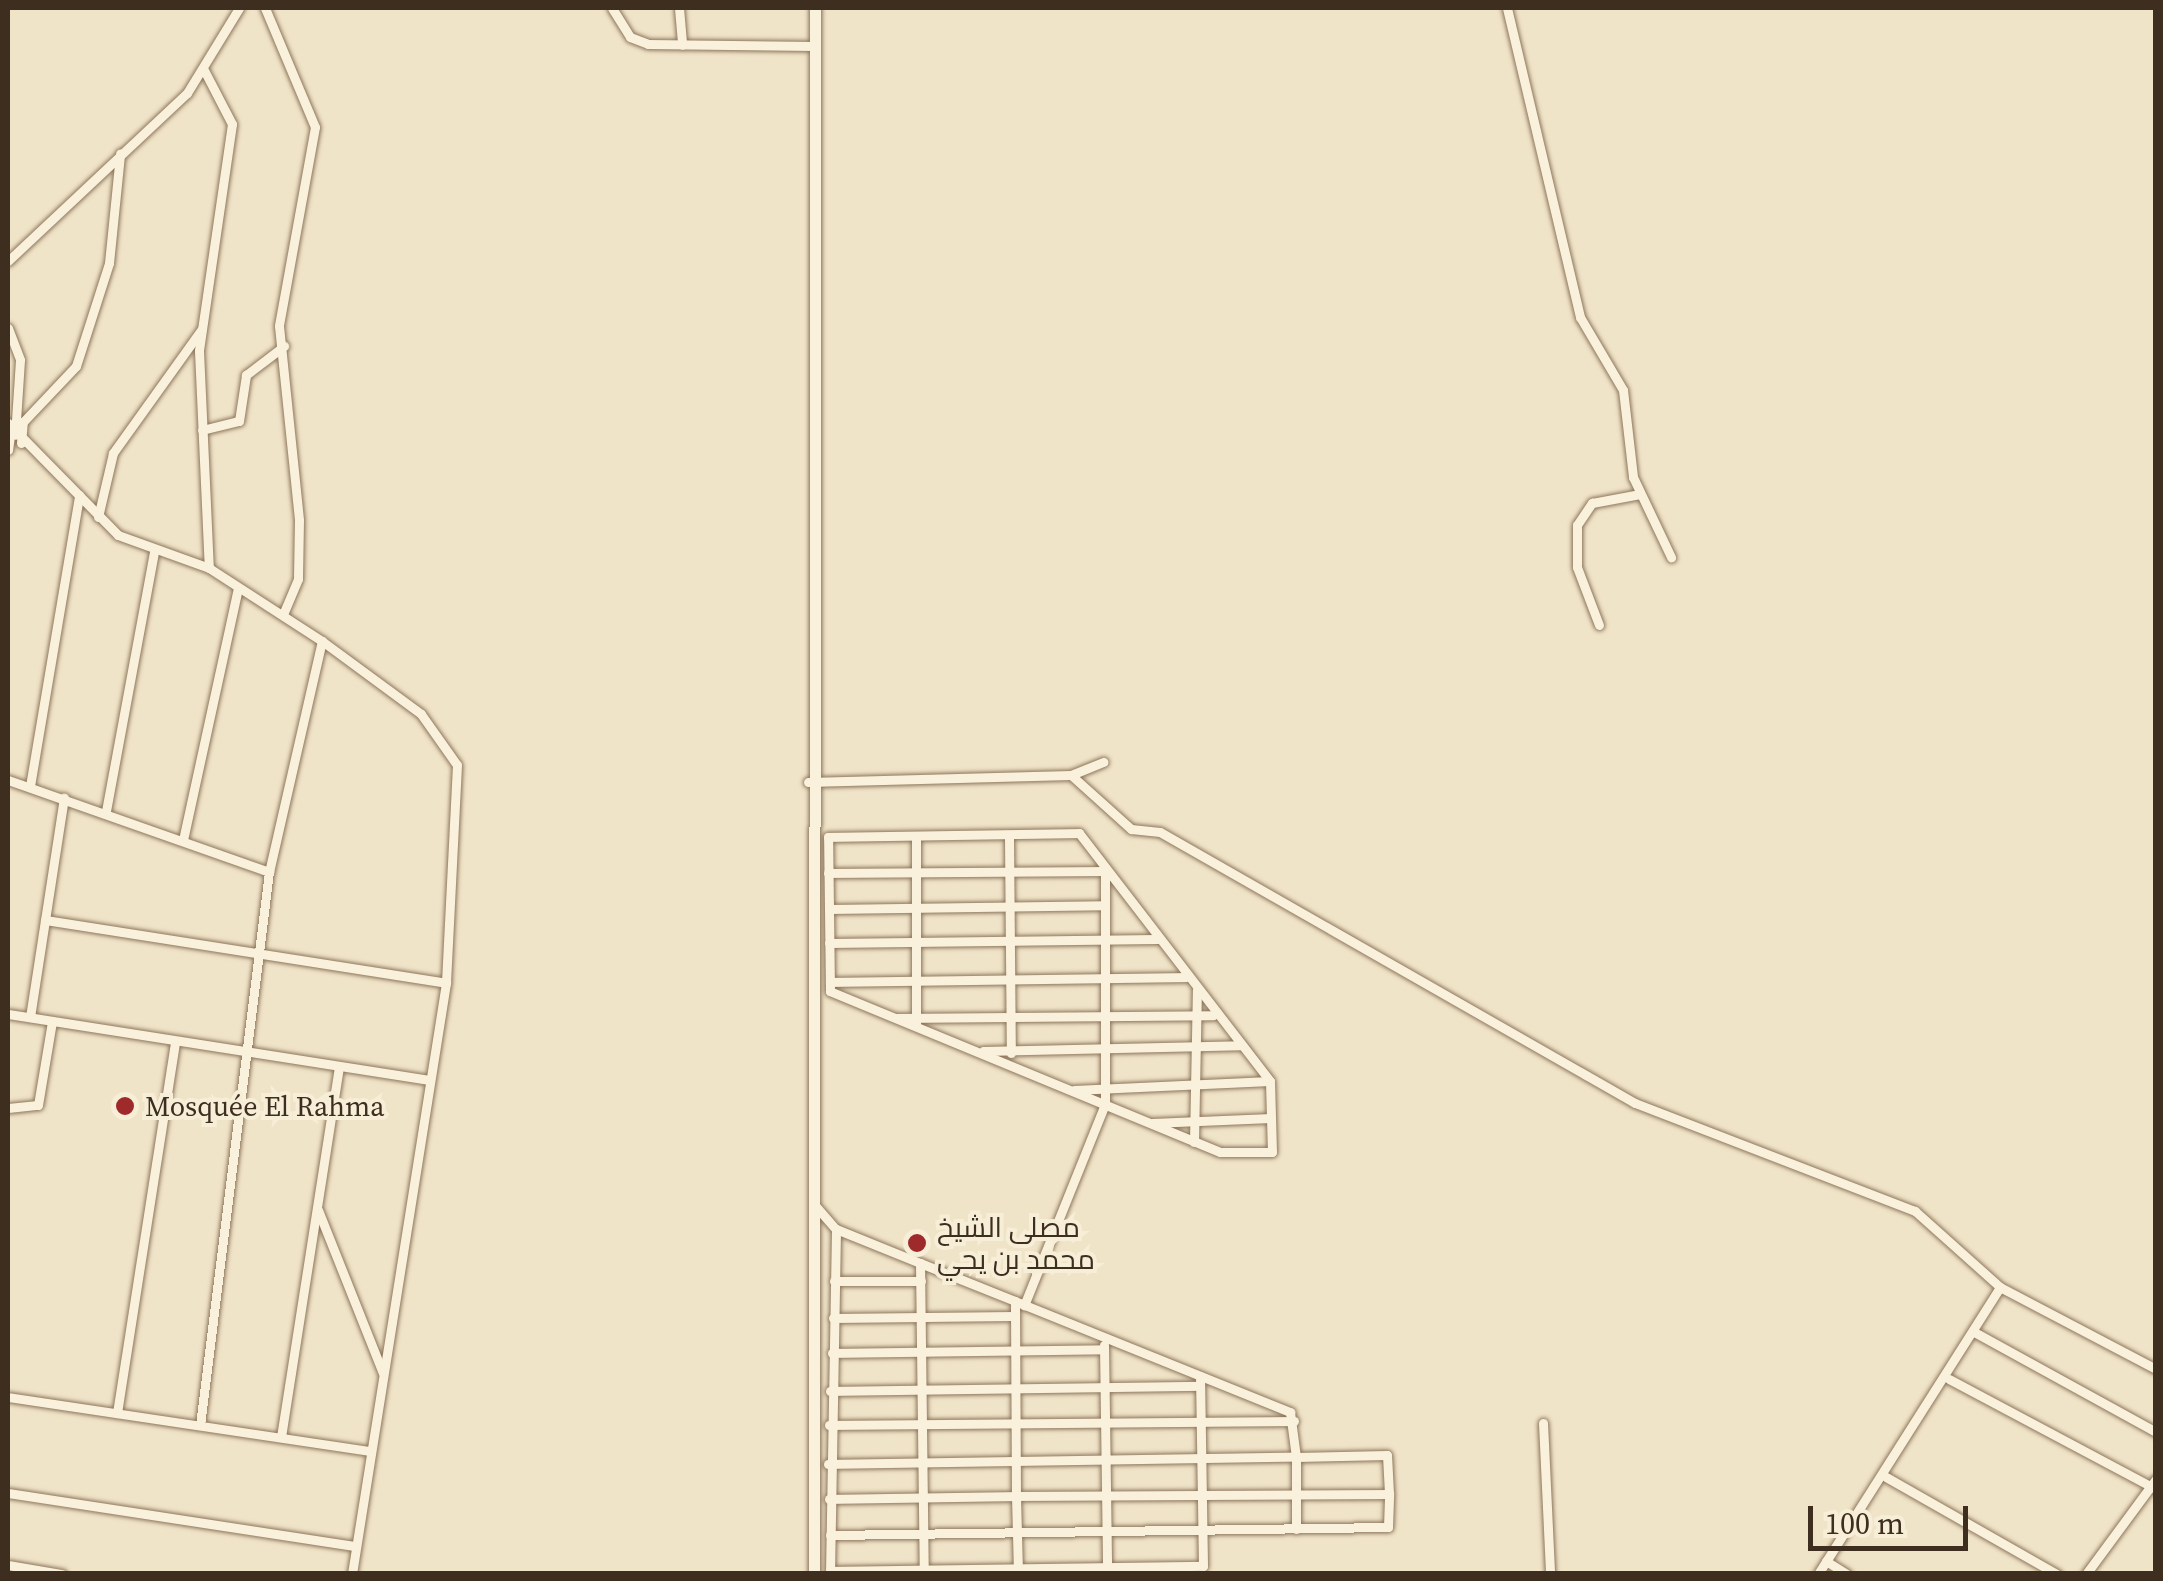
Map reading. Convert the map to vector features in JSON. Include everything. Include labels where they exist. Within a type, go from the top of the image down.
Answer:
[{"type":"street","points":[[8,261],[204,70],[239,8]]},
{"type":"street","points":[[265,8],[315,127],[289,251],[284,346],[299,520],[298,579],[283,616]]},
{"type":"street","points":[[612,8],[630,37],[682,44],[814,46]]},
{"type":"street","points":[[679,8],[682,44]]},
{"type":"street","points":[[814,1574],[808,782],[815,8]]},
{"type":"street","points":[[1508,8],[1580,317],[1623,390],[1640,494],[1670,557]]},
{"type":"street","points":[[204,70],[232,124],[201,329],[208,568]]},
{"type":"street","points":[[14,433],[76,366],[110,263],[120,152]]},
{"type":"street","points":[[8,328],[20,360],[14,433],[8,450]]},
{"type":"street","points":[[98,517],[113,453],[201,329]]},
{"type":"street","points":[[202,430],[239,420],[246,375],[284,346]]},
{"type":"street","points":[[14,433],[98,517],[154,552],[208,568],[322,641],[451,747],[458,816],[446,983],[352,1574]]},
{"type":"street","points":[[1598,625],[1576,567],[1577,525],[1592,503],[1640,494]]},
{"type":"street","points":[[30,786],[78,495]]},
{"type":"street","points":[[106,811],[154,552]]},
{"type":"street","points":[[183,840],[238,588]]},
{"type":"street","points":[[200,1426],[233,1213],[226,1170],[270,872],[322,641]]},
{"type":"street","points":[[808,782],[1070,775],[1104,762]]},
{"type":"street","points":[[1070,775],[1131,829],[1160,832],[1635,1103],[1915,1211],[2000,1287],[2156,1369]]},
{"type":"street","points":[[8,780],[106,811],[270,872]]},
{"type":"street","points":[[30,1017],[64,798]]},
{"type":"street","points":[[916,1022],[975,1051],[1220,1152],[1272,1152],[1270,1081],[1213,1015],[1079,832],[1009,838],[828,837],[830,991],[883,1018],[916,1022],[1213,1015]]},
{"type":"street","points":[[916,837],[916,1022]]},
{"type":"street","points":[[1009,838],[1011,1066]]},
{"type":"street","points":[[828,873],[1104,871]]},
{"type":"street","points":[[1018,1570],[1015,1316],[1105,1104],[1104,871]]},
{"type":"street","points":[[829,910],[1104,905]]},
{"type":"street","points":[[45,920],[446,983]]},
{"type":"street","points":[[829,943],[1157,939]]},
{"type":"street","points":[[830,982],[1186,976]]},
{"type":"street","points":[[1194,1142],[1197,990]]},
{"type":"street","points":[[8,1014],[242,1056],[430,1080]]},
{"type":"street","points":[[8,1108],[38,1105],[52,1021]]},
{"type":"street","points":[[117,1413],[175,1044]]},
{"type":"street","points":[[975,1051],[1241,1045]]},
{"type":"street","points":[[281,1437],[339,1068]]},
{"type":"street","points":[[1071,1090],[1270,1081]]},
{"type":"street","points":[[1150,1123],[1271,1118]]},
{"type":"street","points":[[811,1200],[836,1229],[1104,1337],[1294,1421]]},
{"type":"street","points":[[317,1208],[384,1375]]},
{"type":"street","points":[[836,1229],[828,1464],[830,1572],[1203,1566],[1198,1493],[1200,1381]]},
{"type":"street","points":[[920,1263],[924,1571]]},
{"type":"street","points":[[834,1281],[921,1281]]},
{"type":"street","points":[[1818,1574],[1886,1477],[1976,1334],[2000,1287]]},
{"type":"street","points":[[833,1318],[1015,1316]]},
{"type":"street","points":[[1976,1334],[2156,1432]]},
{"type":"street","points":[[1104,1337],[1107,1568]]},
{"type":"street","points":[[832,1352],[1104,1350]]},
{"type":"street","points":[[1948,1379],[2154,1485],[2086,1574]]},
{"type":"street","points":[[830,1392],[1105,1388],[1200,1381]]},
{"type":"street","points":[[8,1397],[372,1451]]},
{"type":"street","points":[[829,1424],[1294,1421]]},
{"type":"street","points":[[1294,1421],[1296,1529]]},
{"type":"street","points":[[1543,1423],[1550,1574]]},
{"type":"street","points":[[828,1464],[1387,1455],[1389,1494],[1388,1527],[830,1535]]},
{"type":"street","points":[[1886,1477],[2057,1574]]},
{"type":"street","points":[[829,1498],[1107,1491],[1389,1494]]},
{"type":"street","points":[[8,1492],[356,1546]]},
{"type":"street","points":[[1826,1562],[1846,1574]]},
{"type":"street","points":[[8,1565],[62,1574]]},
{"type":"place","name":"Mosquée El Rahma","points":[[125,1106]]},
{"type":"place","name":"مصلى الشيخ محمد بن يحي","points":[[917,1243]]}]
